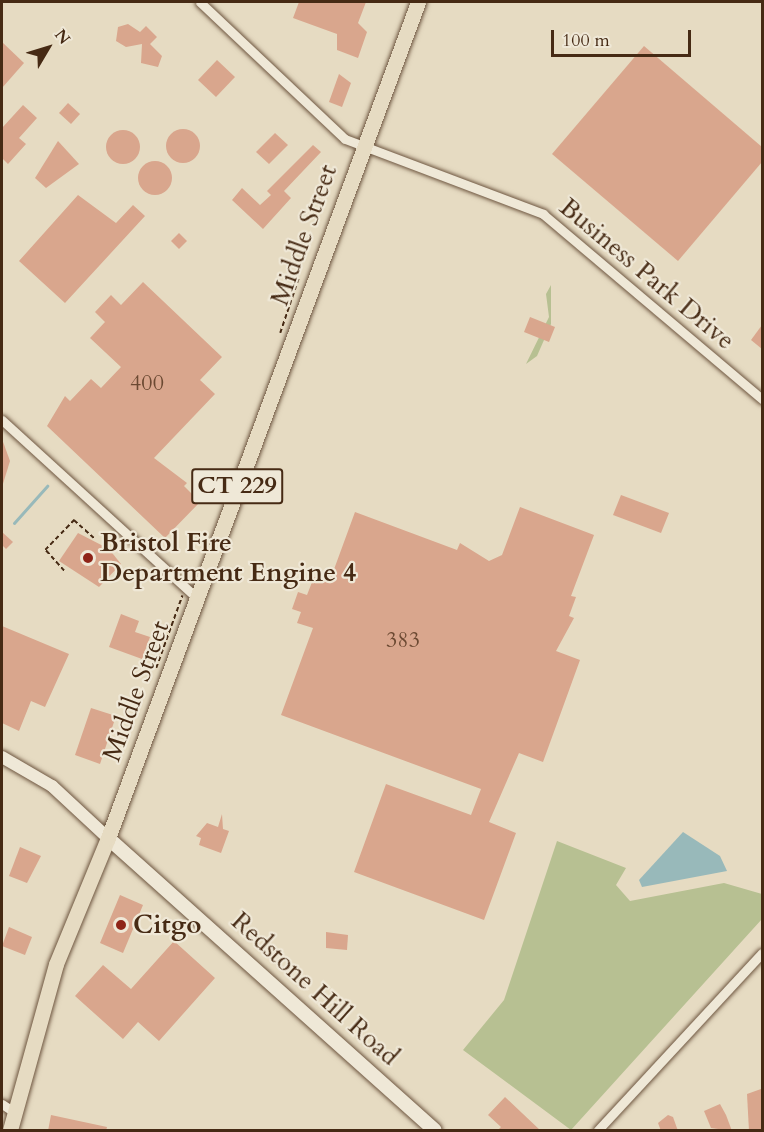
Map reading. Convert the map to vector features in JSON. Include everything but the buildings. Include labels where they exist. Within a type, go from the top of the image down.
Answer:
[{"type":"main road","name":"Middle Street","points":[[10,1131],[8,1108],[52,973],[108,838],[191,592],[418,2]]},
{"type":"main road","name":"Redstone Hill Road","points":[[108,838],[435,1131]]},
{"type":"street","points":[[200,2],[345,139],[361,146]]},
{"type":"street","name":"Business Park Drive","points":[[361,146],[388,151],[543,214],[762,399]]},
{"type":"street","points":[[2,420],[191,592]]},
{"type":"street","points":[[2,757],[52,786],[108,838]]},
{"type":"street","points":[[598,1131],[762,952]]},
{"type":"path","points":[[280,333],[299,278]]},
{"type":"path","points":[[64,571],[45,550],[74,520],[94,538]]},
{"type":"path","points":[[156,668],[191,592]]},
{"type":"green space","points":[[551,285],[551,324],[537,356],[526,364],[549,317],[546,294]]},
{"type":"green space","points":[[557,841],[626,868],[616,885],[630,901],[724,883],[762,894],[762,919],[571,1130],[463,1050],[504,1000]]},
{"type":"water","points":[[683,832],[720,856],[727,871],[642,887],[639,880]]},
{"type":"waterway","points":[[14,523],[47,486]]},
{"type":"place","name":"Bristol Fire Department Engine 4","points":[[88,558]]},
{"type":"place","name":"Citgo","points":[[121,925]]}]
